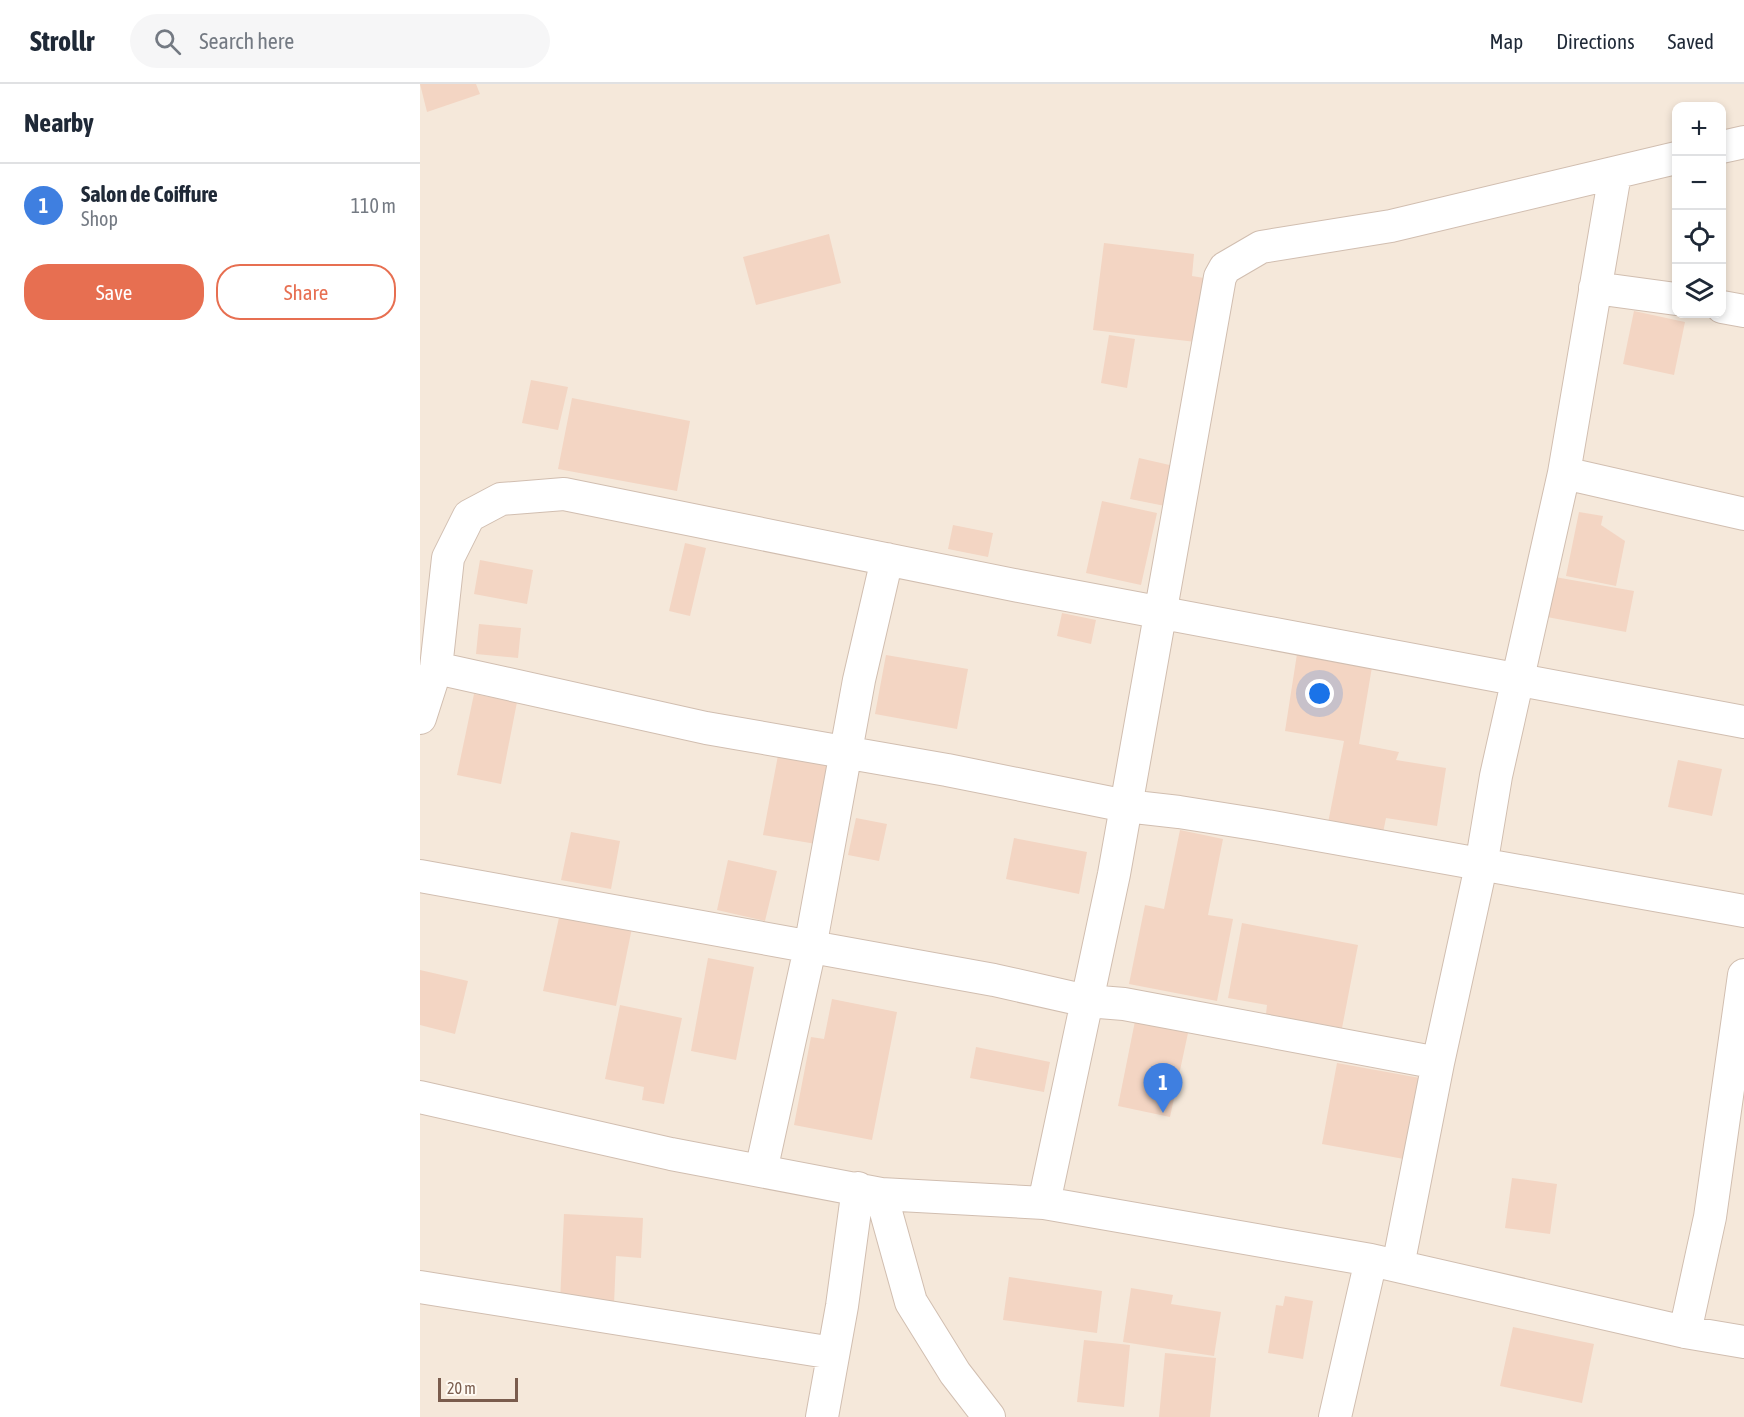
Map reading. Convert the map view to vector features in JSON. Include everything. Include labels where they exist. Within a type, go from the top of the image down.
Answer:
[{"type":"street","points":[[1726,146],[1744,142]]},
{"type":"street","points":[[1044,1203],[1126,806],[1220,277],[1225,268],[1261,247],[1391,226],[1672,159]]},
{"type":"street","points":[[1335,1417],[1385,1263],[1438,1063],[1481,866],[1517,678],[1564,473],[1615,174]]},
{"type":"street","points":[[1595,288],[1672,299]]},
{"type":"street","points":[[1726,308],[1744,311]]},
{"type":"street","points":[[1564,473],[1744,514]]},
{"type":"street","points":[[420,718],[436,668],[448,558],[469,516],[501,499],[564,494],[887,559],[1744,722]]},
{"type":"street","points":[[761,1171],[810,948],[859,680],[887,559]]},
{"type":"street","points":[[436,668],[608,707],[845,754],[947,770],[1126,806],[1262,825],[1481,866],[1744,911]]},
{"type":"street","points":[[420,876],[994,981],[1087,1001],[1124,1005],[1438,1063]]},
{"type":"street","points":[[1685,1332],[1710,1216],[1744,975]]},
{"type":"street","points":[[420,1097],[659,1151],[870,1191],[1044,1203],[1385,1263],[1685,1332],[1744,1342]]},
{"type":"street","points":[[822,1417],[832,1353],[870,1191]]},
{"type":"street","points":[[870,1191],[911,1302],[955,1373],[989,1417]]},
{"type":"street","points":[[420,1287],[832,1353]]},
{"type":"shaded area","points":[[420,84],[1744,84],[1744,1417],[420,1417]]},
{"type":"building","points":[[420,84],[476,84],[480,94],[427,112]]},
{"type":"building","points":[[829,234],[841,283],[756,305],[743,257]]},
{"type":"building","points":[[1104,243],[1194,254],[1192,276],[1204,278],[1196,342],[1093,330]]},
{"type":"building","points":[[1634,311],[1685,322],[1674,375],[1623,364]]},
{"type":"building","points":[[1109,335],[1135,339],[1127,388],[1101,383]]},
{"type":"building","points":[[531,380],[568,387],[558,430],[522,423]]},
{"type":"building","points":[[572,398],[690,421],[677,491],[558,469]]},
{"type":"building","points":[[1139,458],[1174,466],[1165,506],[1130,499]]},
{"type":"building","points":[[1102,501],[1157,513],[1141,585],[1086,573]]},
{"type":"building","points":[[1579,512],[1603,516],[1601,525],[1625,541],[1616,586],[1566,576]]},
{"type":"building","points":[[953,525],[993,533],[988,557],[948,549]]},
{"type":"building","points":[[685,543],[706,548],[690,616],[669,611]]},
{"type":"building","points":[[480,560],[533,570],[527,604],[474,594]]},
{"type":"building","points":[[1555,577],[1634,591],[1626,632],[1547,617]]},
{"type":"building","points":[[1062,613],[1096,620],[1091,644],[1057,636]]},
{"type":"building","points":[[479,624],[521,628],[518,658],[476,654]]},
{"type":"building","points":[[1297,654],[1372,667],[1359,744],[1399,752],[1396,760],[1446,768],[1437,826],[1386,818],[1383,833],[1328,823],[1344,741],[1285,731]]},
{"type":"building","points":[[886,655],[968,669],[957,729],[875,714]]},
{"type":"building","points":[[474,694],[517,702],[501,784],[457,775]]},
{"type":"building","points":[[779,750],[831,760],[816,844],[763,835]]},
{"type":"building","points":[[1678,760],[1722,769],[1712,816],[1668,807]]},
{"type":"building","points":[[856,818],[887,824],[879,861],[848,855]]},
{"type":"building","points":[[1180,830],[1223,839],[1208,915],[1233,919],[1217,1001],[1129,984],[1145,905],[1164,909]]},
{"type":"building","points":[[571,832],[620,841],[611,889],[561,880]]},
{"type":"building","points":[[1014,838],[1087,852],[1079,894],[1006,879]]},
{"type":"building","points":[[728,860],[777,871],[765,921],[717,910]]},
{"type":"building","points":[[560,913],[632,928],[616,1006],[543,991]]},
{"type":"building","points":[[1242,923],[1358,945],[1342,1028],[1266,1014],[1267,1005],[1228,998]]},
{"type":"building","points":[[708,958],[754,967],[736,1060],[691,1051]]},
{"type":"building","points":[[420,970],[468,981],[455,1034],[420,1025]]},
{"type":"building","points":[[832,999],[897,1012],[872,1140],[794,1125],[811,1037],[824,1039]]},
{"type":"building","points":[[620,1005],[682,1018],[664,1104],[642,1100],[644,1087],[605,1079]]},
{"type":"building","points":[[1135,1021],[1188,1033],[1170,1117],[1118,1106]]},
{"type":"building","points":[[976,1047],[1050,1062],[1044,1092],[970,1078]]},
{"type":"building","points":[[1337,1063],[1420,1078],[1404,1159],[1322,1144]]},
{"type":"building","points":[[1512,1178],[1557,1184],[1550,1234],[1505,1228]]},
{"type":"building","points":[[564,1214],[643,1218],[641,1258],[616,1256],[614,1305],[560,1302]]},
{"type":"building","points":[[1009,1277],[1102,1291],[1097,1333],[1003,1320]]},
{"type":"building","points":[[1131,1288],[1173,1295],[1171,1304],[1221,1312],[1214,1356],[1123,1342]]},
{"type":"building","points":[[1285,1296],[1313,1301],[1303,1359],[1268,1353],[1276,1305],[1283,1306]]},
{"type":"building","points":[[1513,1327],[1594,1344],[1582,1403],[1500,1386]]},
{"type":"building","points":[[1084,1340],[1130,1345],[1124,1407],[1077,1402]]},
{"type":"building","points":[[1165,1353],[1216,1358],[1210,1417],[1159,1417]]},
{"type":"place","name":"Salon de Coiffure","points":[[1163,1113]]}]
